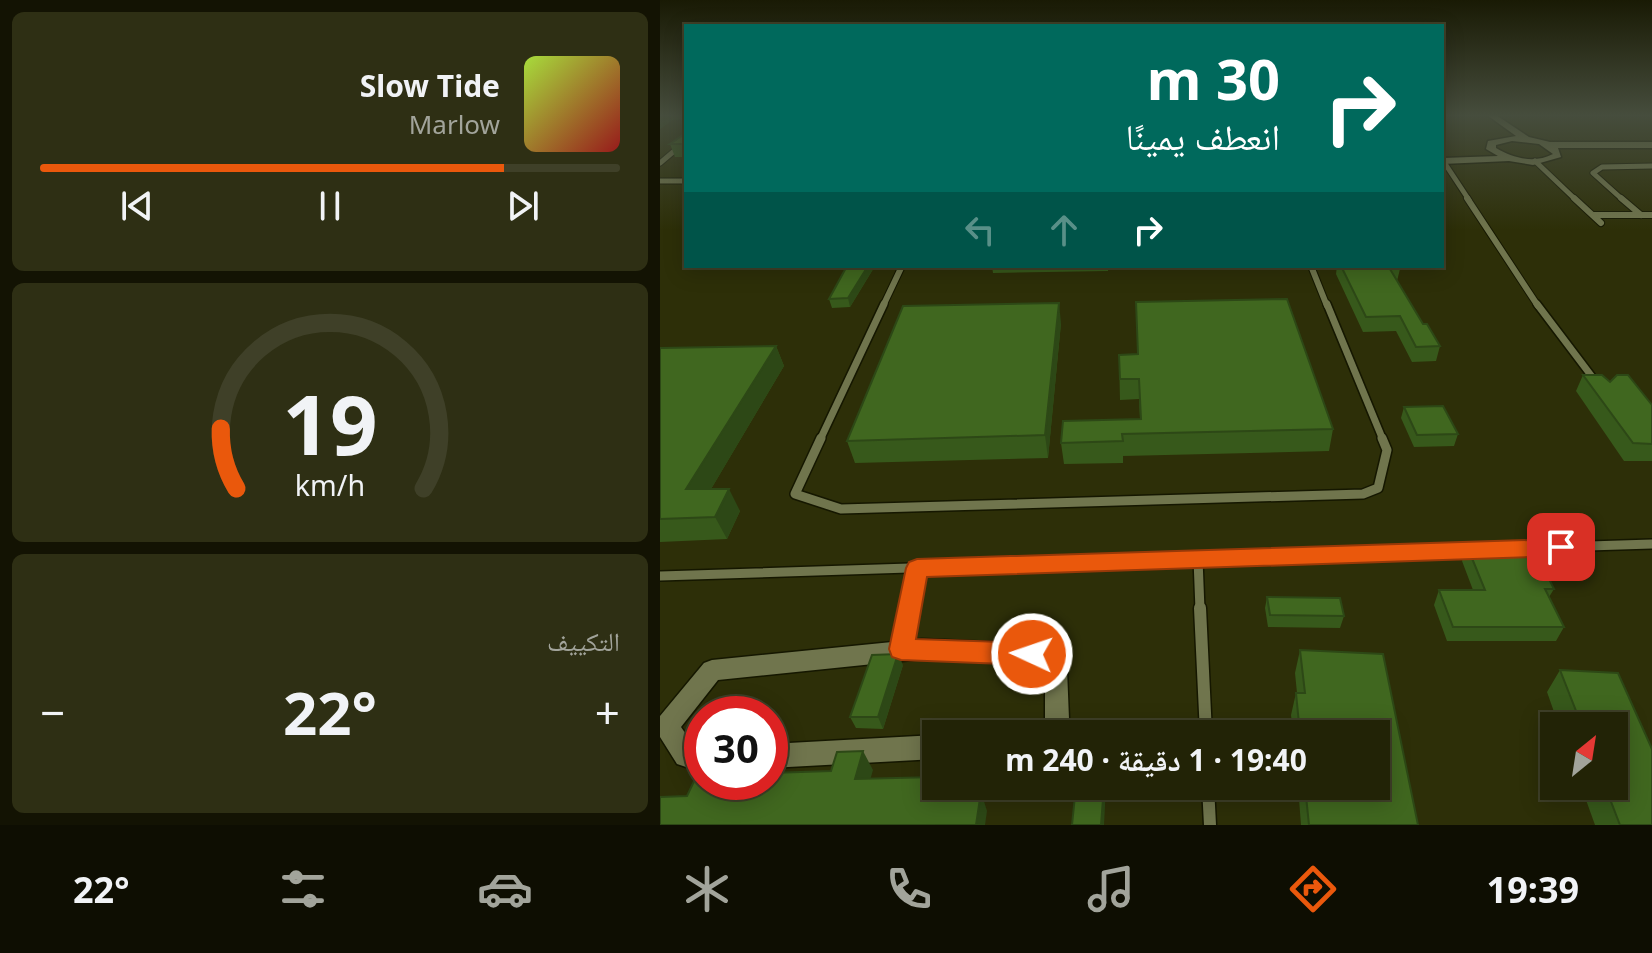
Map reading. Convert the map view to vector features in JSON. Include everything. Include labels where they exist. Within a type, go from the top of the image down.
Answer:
[{"type":"street","points":[[1478,159],[1487,154]]},
{"type":"street","points":[[1498,154],[1523,160]]},
{"type":"street","points":[[1444,160],[1535,161],[1555,159],[1559,154]]},
{"type":"street","points":[[691,696],[712,670],[901,649],[1032,654],[1056,669],[1057,720]]},
{"type":"street","points":[[684,705],[667,726],[684,752]]},
{"type":"street","points":[[788,755],[922,748]]},
{"type":"lane","points":[[1535,161],[1601,223]]},
{"type":"lane","points":[[1444,163],[1549,322],[1577,353],[1603,392]]},
{"type":"lane","points":[[1641,215],[1593,173],[1602,167],[1652,166]]},
{"type":"lane","points":[[660,181],[684,181]]},
{"type":"lane","points":[[1593,215],[1652,215]]},
{"type":"lane","points":[[901,268],[795,494],[841,509],[1306,497],[1363,494],[1378,488],[1387,450],[1312,268]]},
{"type":"lane","points":[[1511,549],[1652,544]]},
{"type":"lane","points":[[660,576],[1480,550]]},
{"type":"lane","points":[[1198,559],[1205,720]]},
{"type":"lane","points":[[901,649],[917,568]]},
{"type":"lane","points":[[1209,800],[1210,825]]},
{"type":"building","points":[[846,268],[867,268],[848,298],[829,299]]},
{"type":"building","points":[[1342,268],[1399,268],[1390,269],[1440,346],[1416,347],[1400,316],[1366,317]]},
{"type":"building","points":[[1287,299],[1333,429],[1122,434],[1123,441],[1061,443],[1063,421],[1141,419],[1139,379],[1120,379],[1119,355],[1138,354],[1136,302]]},
{"type":"building","points":[[1059,303],[1045,435],[847,441],[903,306]]},
{"type":"building","points":[[776,346],[686,489],[729,489],[715,517],[660,519],[660,348]]},
{"type":"building","points":[[1583,375],[1602,375],[1610,382],[1617,375],[1628,375],[1652,405],[1652,444],[1633,443]]},
{"type":"building","points":[[1443,406],[1458,434],[1417,435],[1404,407]]},
{"type":"building","points":[[1495,543],[1532,544],[1554,589],[1545,589],[1564,627],[1453,627],[1439,590],[1485,590],[1467,546],[1496,546]]},
{"type":"building","points":[[1267,597],[1340,598],[1344,616],[1270,615]]},
{"type":"building","points":[[1300,650],[1383,654],[1418,825],[1309,825],[1306,800],[1390,800],[1390,720],[1299,720],[1296,693],[1305,693]]},
{"type":"building","points":[[898,654],[878,717],[850,717],[872,655]]},
{"type":"building","points":[[1560,670],[1618,673],[1652,749],[1652,825],[1620,825],[1610,800],[1628,800],[1628,712],[1576,712]]},
{"type":"building","points":[[863,751],[855,779],[922,777],[922,800],[980,800],[976,825],[660,825],[660,797],[684,796],[684,800],[788,800],[788,772],[831,771],[837,752]]},
{"type":"building","points":[[1075,800],[1103,800],[1101,825],[1072,825]]},
{"type":"route","points":[[1032,654],[901,649],[917,568],[1561,547]]}]
